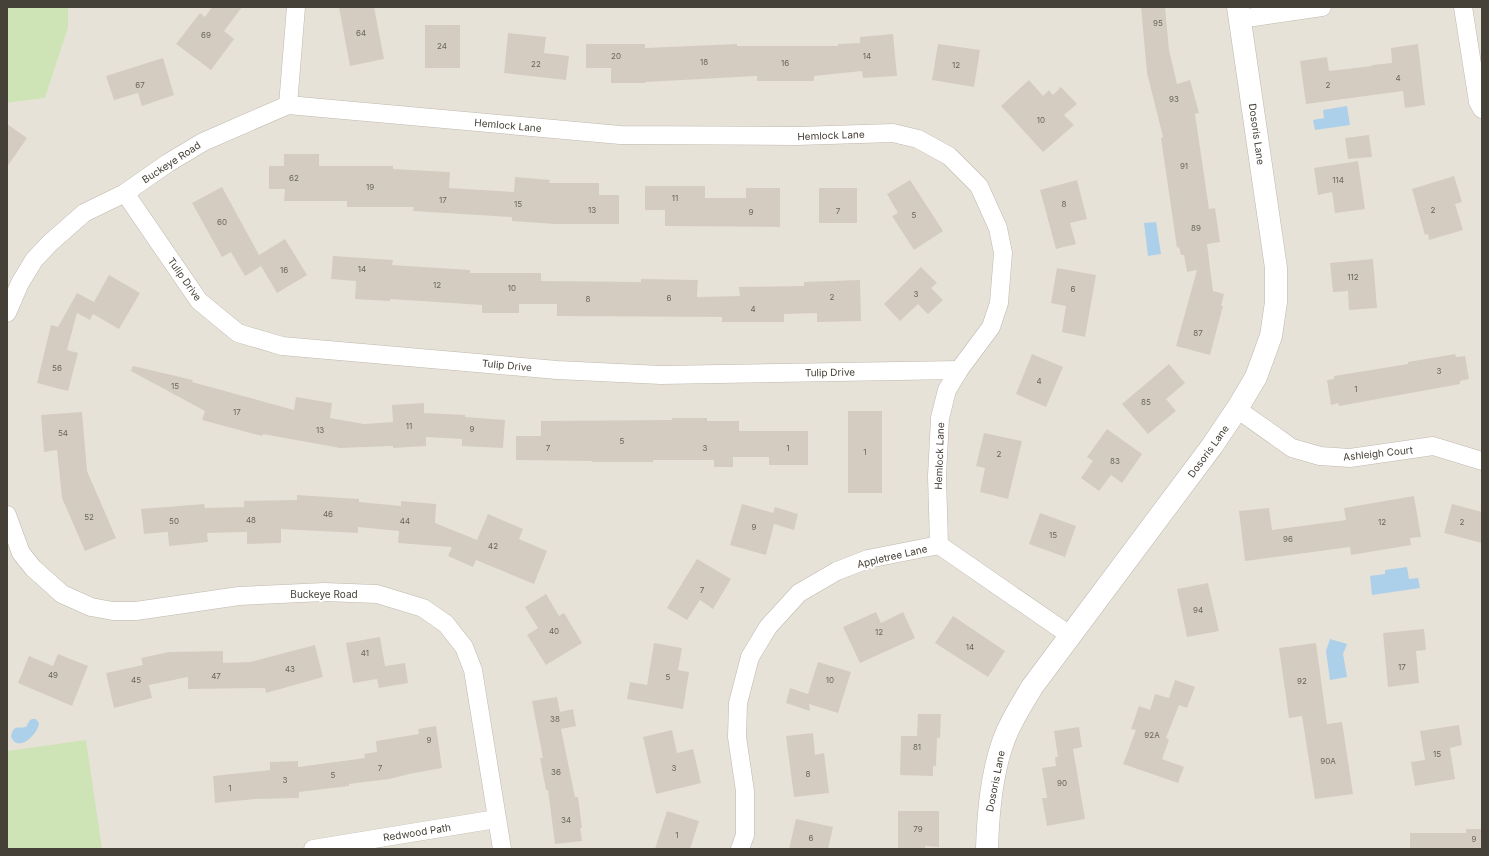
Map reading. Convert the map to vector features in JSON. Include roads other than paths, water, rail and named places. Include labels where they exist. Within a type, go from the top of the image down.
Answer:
[{"type":"street","points":[[288,105],[296,7]]},
{"type":"street","points":[[1239,13],[1322,7]]},
{"type":"street","points":[[1464,7],[1478,102],[1482,109]]},
{"type":"street","name":"Dosoris Lane","points":[[987,849],[990,804],[998,757],[1006,733],[1032,687],[1212,446],[1237,409],[1256,377],[1271,336],[1276,295],[1276,268],[1239,13]]},
{"type":"street","name":"Buckeye Road","points":[[7,312],[20,283],[34,260],[50,243],[84,213],[125,193],[168,162],[203,142],[288,105]]},
{"type":"street","name":"Hemlock Lane","points":[[288,105],[620,135],[798,136],[893,133],[918,139],[949,156],[979,186],[998,228],[1003,253],[999,303],[993,321],[986,335],[959,370],[947,390],[940,418],[937,476],[939,545]]},
{"type":"street","name":"Tulip Drive","points":[[125,193],[199,301],[238,333],[282,346],[558,370],[661,375],[959,370]]},
{"type":"street","name":"Ashleigh Court","points":[[1237,409],[1292,448],[1320,456],[1350,458],[1433,446],[1482,461]]},
{"type":"street","name":"Buckeye Road","points":[[7,516],[21,553],[33,568],[62,594],[91,606],[113,611],[136,611],[239,596],[324,592],[377,594],[423,608],[446,624],[464,647],[473,670],[502,849]]},
{"type":"street","name":"Appletree Lane","points":[[740,849],[745,835],[745,791],[737,737],[738,703],[750,657],[768,627],[799,593],[837,571],[868,559],[939,545],[1071,636]]},
{"type":"street","name":"Redwood Path","points":[[313,849],[496,819]]},
{"type":"water","points":[[1347,106],[1350,125],[1315,130],[1313,120],[1324,118],[1323,110]]},
{"type":"water","points":[[1156,222],[1161,254],[1148,256],[1144,223]]},
{"type":"water","points":[[1407,567],[1409,579],[1418,578],[1420,588],[1372,595],[1370,576],[1385,574],[1385,570]]},
{"type":"water","points":[[1330,639],[1347,644],[1343,654],[1347,677],[1330,680],[1326,651]]},
{"type":"water","points":[[32,719],[36,719],[39,723],[35,733],[27,741],[22,743],[14,741],[11,736],[13,730],[15,728],[26,727]]}]
